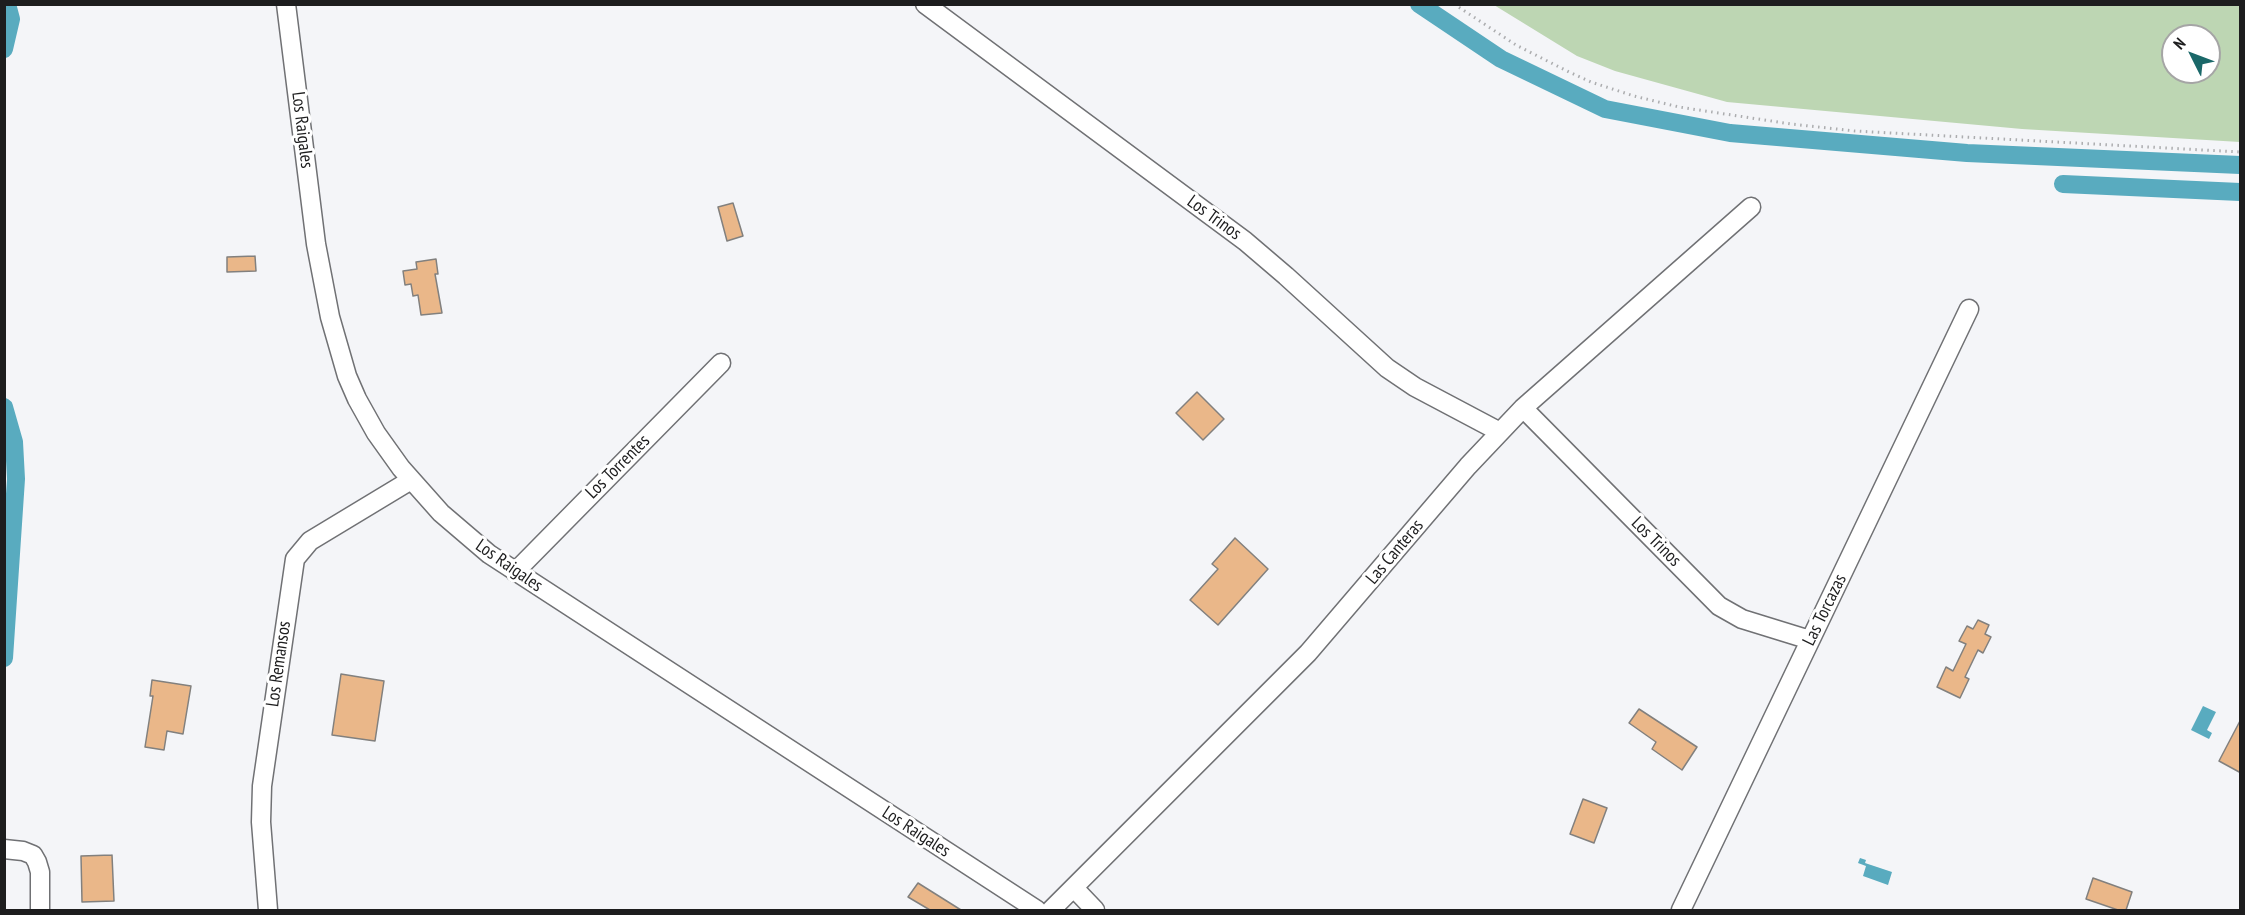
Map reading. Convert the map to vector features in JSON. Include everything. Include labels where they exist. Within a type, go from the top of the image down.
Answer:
[{"type":"street","name":"Los Raigales","points":[[286,4],[316,244],[330,317],[347,376],[357,399],[376,433],[411,480],[465,534],[515,572],[1037,910]]},
{"type":"street","name":"Los Trinos","points":[[925,4],[1245,241],[1387,368],[1415,387],[1500,432]]},
{"type":"street","name":"Las Canteras","points":[[1051,910],[1308,653],[1468,466],[1523,408],[1751,207]]},
{"type":"street","name":"Las Torcazas","points":[[1681,910],[1969,309]]},
{"type":"street","name":"Los Torrentes","points":[[515,572],[721,363]]},
{"type":"street","name":"Los Trinos","points":[[1523,408],[1719,606],[1742,619],[1810,640]]},
{"type":"street","name":"Los Remansos","points":[[268,910],[261,822],[262,786],[294,559],[309,541],[411,480]]},
{"type":"street","points":[[7,849],[28,853],[37,862],[40,872],[39,910]]},
{"type":"street","points":[[1074,888],[1095,910]]},
{"type":"path","points":[[1454,4],[1506,39],[1569,72],[1613,89],[1679,107],[1780,123],[1855,131],[2241,152]]},
{"type":"green space","points":[[1494,5],[2240,5],[2240,142],[2022,129],[1727,102],[1615,71],[1577,56]]},
{"type":"water","points":[[2203,706],[2216,712],[2207,730],[2212,733],[2209,739],[2191,730]]},
{"type":"water","points":[[1860,858],[1866,860],[1865,863],[1892,872],[1888,885],[1863,876],[1866,866],[1858,863]]},
{"type":"building","points":[[733,203],[743,236],[727,241],[718,207]]},
{"type":"building","points":[[255,256],[256,271],[227,272],[227,257]]},
{"type":"building","points":[[436,259],[438,274],[435,274],[442,313],[421,315],[418,295],[413,296],[411,284],[405,285],[403,271],[417,269],[416,262]]},
{"type":"building","points":[[1197,392],[1224,419],[1203,440],[1176,413]]},
{"type":"building","points":[[1235,538],[1268,569],[1218,625],[1190,600],[1218,569],[1212,564]]},
{"type":"building","points":[[1978,620],[1989,625],[1985,634],[1991,637],[1983,653],[1978,650],[1965,677],[1969,679],[1960,698],[1937,687],[1946,667],[1953,671],[1966,644],[1959,641],[1967,626],[1973,629]]},
{"type":"building","points":[[341,674],[384,681],[375,741],[332,735]]},
{"type":"building","points":[[152,680],[191,686],[183,734],[167,731],[164,750],[145,747],[153,696],[150,696]]},
{"type":"building","points":[[1639,709],[1697,747],[1682,770],[1652,749],[1656,742],[1629,723]]},
{"type":"building","points":[[2241,719],[2241,773],[2219,761]]},
{"type":"building","points":[[1583,799],[1607,808],[1594,843],[1570,834]]},
{"type":"building","points":[[112,855],[114,901],[82,902],[81,856]]},
{"type":"building","points":[[2093,878],[2132,892],[2126,910],[2118,910],[2086,899]]},
{"type":"building","points":[[918,883],[961,910],[930,910],[908,897]]},
{"type":"waterway","points":[[4,49],[11,19],[7,4]]},
{"type":"waterway","points":[[1419,4],[1501,59],[1605,109],[1730,133],[1967,153],[2240,165]]},
{"type":"waterway","points":[[2063,184],[2240,192]]},
{"type":"waterway","points":[[4,407],[14,442],[16,479],[4,658]]}]
